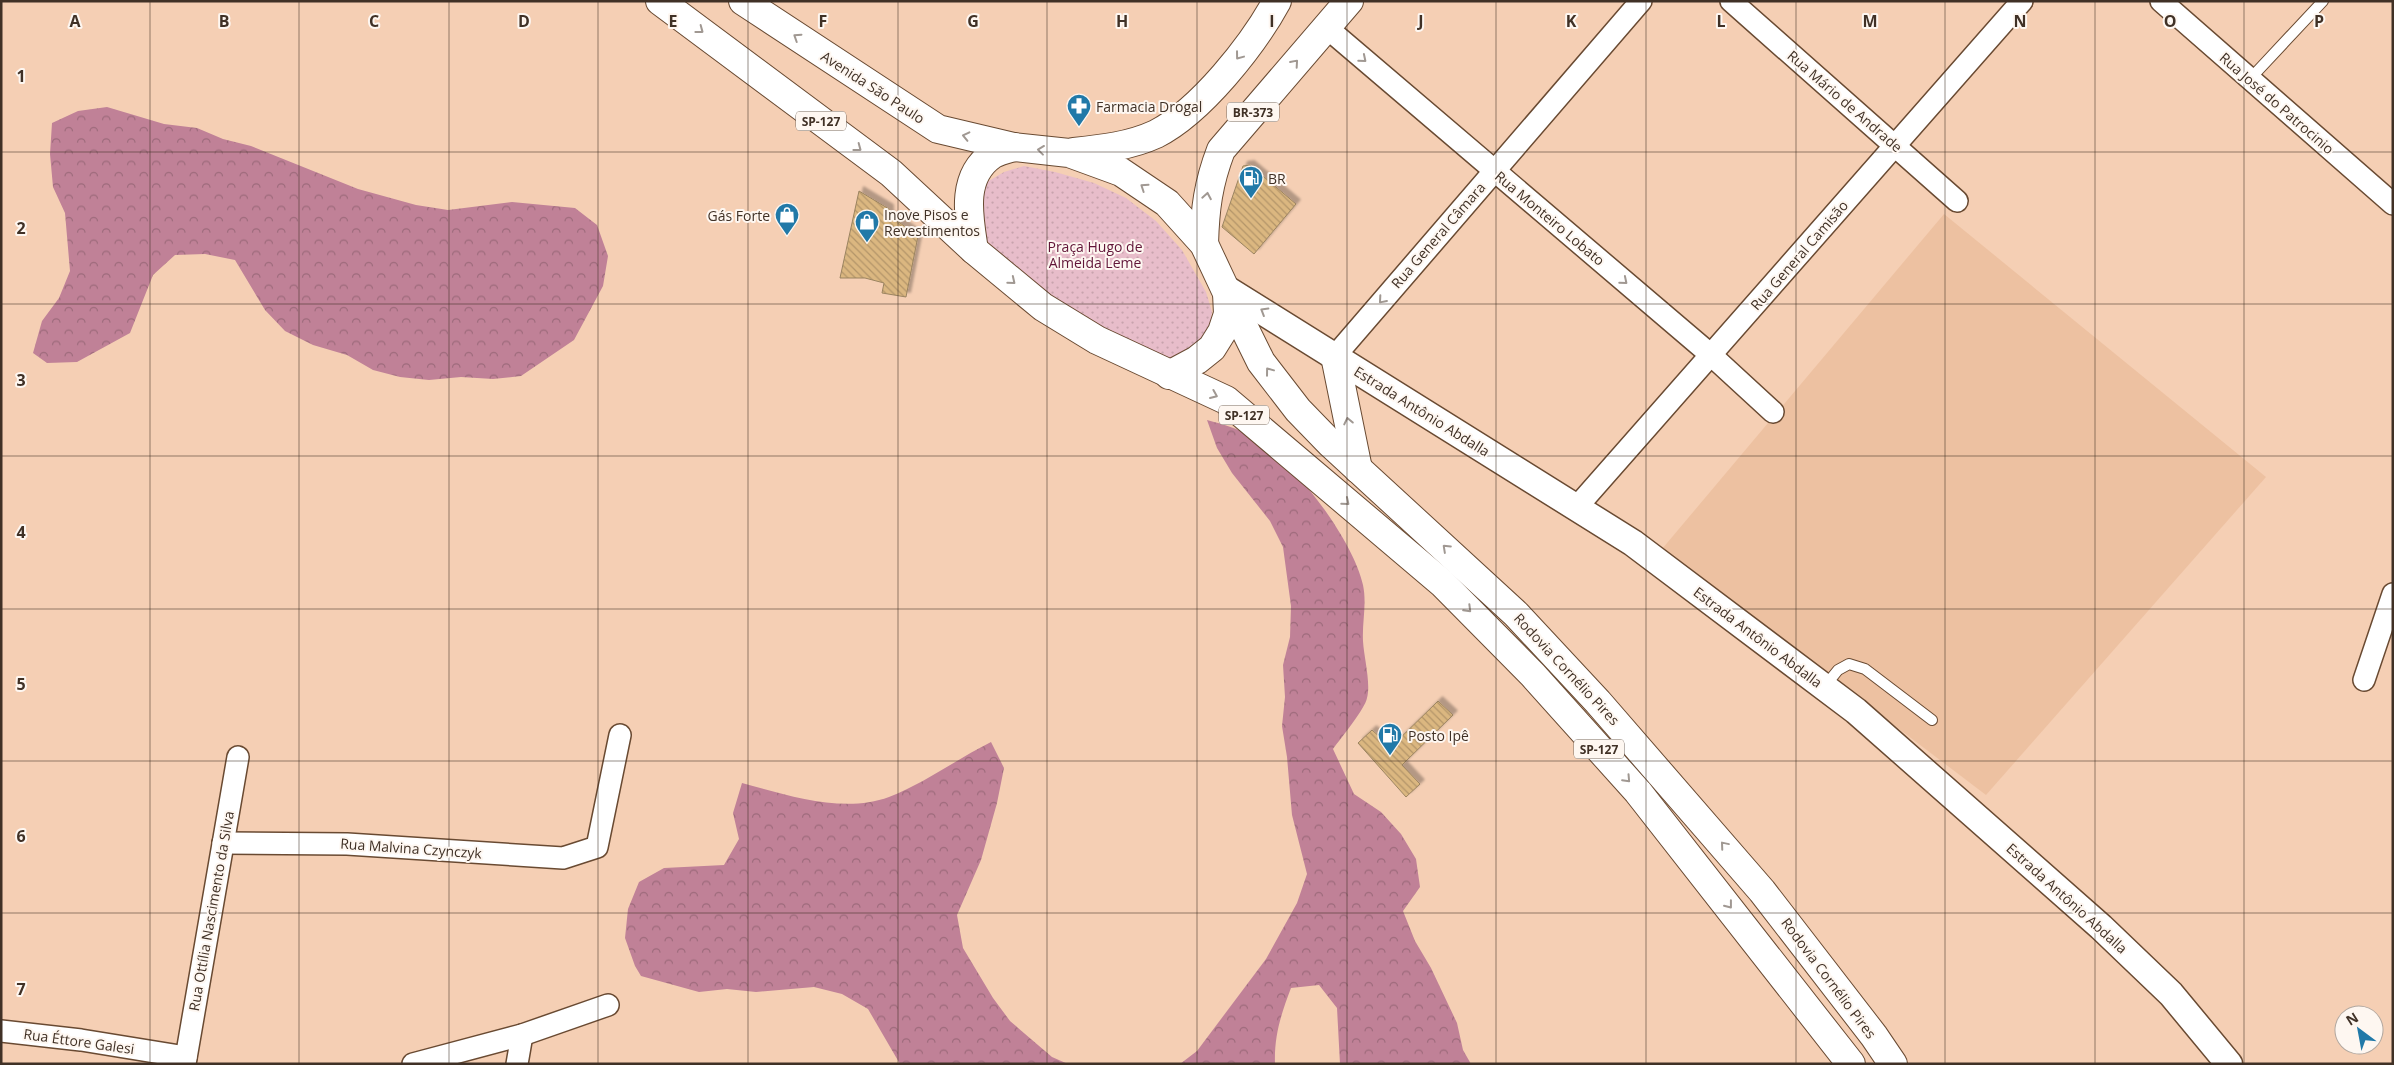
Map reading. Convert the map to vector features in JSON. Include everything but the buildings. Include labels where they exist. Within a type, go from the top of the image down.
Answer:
[{"type":"main road","name":"SP-127","points":[[660,1],[891,173],[974,250],[1043,306],[1097,340],[1169,375],[1197,360],[1212,348],[1222,332],[1228,314],[1226,290],[1204,244],[1167,203],[1121,172],[1069,153],[1014,147],[992,154],[976,170],[969,193],[968,211],[974,250]]},
{"type":"main road","name":"Avenida São Paulo","points":[[743,1],[938,129],[1014,147]]},
{"type":"main road","name":"BR-373","points":[[1069,153],[1121,146],[1156,134],[1188,112],[1222,78],[1269,16],[1277,1]]},
{"type":"main road","name":"BR-373","points":[[1204,244],[1205,209],[1210,178],[1221,150],[1349,1]]},
{"type":"main road","name":"Rodovia Cornélio Pires","points":[[1226,290],[1261,362],[1298,410],[1358,469],[1516,614],[1598,702],[1762,891],[1874,1036],[1893,1064]]},
{"type":"main road","points":[[1335,356],[1358,469]]},
{"type":"main road","name":"Rodovia Cornélio Pires","points":[[1169,375],[1226,400],[1442,584],[1534,675],[1638,792],[1851,1064]]},
{"type":"street","name":"Rua General Câmara","points":[[1335,356],[1641,1]]},
{"type":"street","name":"Rua Mário de Andrade","points":[[1732,1],[1957,201]]},
{"type":"street","name":"Rua General Camisão","points":[[1576,508],[2022,1]]},
{"type":"street","name":"Rua José do Patrocinio","points":[[2161,1],[2393,204]]},
{"type":"street","name":"Rua Monteiro Lobato","points":[[1326,27],[1711,355],[1773,412]]},
{"type":"street","name":"Estrada Antônio Abdalla","points":[[1226,290],[1633,543],[1824,687],[1856,712],[2101,927],[2171,994],[2229,1064]]},
{"type":"street","points":[[2364,680],[2393,594]]},
{"type":"street","name":"Rua Malvina Czynczyk","points":[[223,843],[347,844],[562,858],[596,848],[620,735]]},
{"type":"street","name":"Rua Ottília Nascimento da Silva","points":[[185,1060],[238,757]]},
{"type":"street","points":[[413,1064],[522,1035],[608,1005]]},
{"type":"street","name":"Rua Éttore Galesi","points":[[1,1031],[81,1040],[185,1060]]},
{"type":"street","points":[[517,1064],[522,1035]]},
{"type":"lane","points":[[2250,79],[2323,1]]},
{"type":"lane","points":[[1824,687],[1838,670],[1849,664],[1865,669],[1932,720]]},
{"type":"shaded area","points":[[1944,214],[2266,477],[1986,795],[1662,549]]},
{"type":"green space","points":[[107,107],[164,124],[197,128],[223,139],[251,146],[358,189],[416,205],[448,210],[512,202],[575,208],[597,225],[608,256],[603,286],[574,340],[521,376],[493,379],[461,377],[429,380],[400,377],[373,370],[347,355],[313,345],[285,331],[265,310],[235,260],[205,254],[175,255],[153,275],[130,333],[77,362],[47,363],[33,353],[42,321],[59,298],[70,271],[65,213],[53,187],[50,154],[52,123],[78,111]]},
{"type":"green space","name":"Praça Hugo de Almeida Leme","points":[[1024,166],[1094,183],[1126,198],[1156,221],[1182,250],[1206,292],[1212,312],[1209,332],[1194,351],[1178,361],[1152,360],[1099,333],[1017,272],[991,245],[980,233],[976,200],[987,182],[1004,172]]},
{"type":"green space","points":[[1207,420],[1234,428],[1253,437],[1290,468],[1336,526],[1357,567],[1364,592],[1363,641],[1368,692],[1362,709],[1333,749],[1354,794],[1381,812],[1401,834],[1416,859],[1420,887],[1403,911],[1415,941],[1431,968],[1457,1023],[1463,1050],[1471,1064],[1340,1064],[1337,1008],[1319,985],[1291,988],[1279,1025],[1275,1064],[1180,1064],[1197,1051],[1266,959],[1297,903],[1307,874],[1292,815],[1287,757],[1282,726],[1285,697],[1283,665],[1290,637],[1291,606],[1283,547],[1270,521],[1232,473],[1217,448]]},
{"type":"green space","points":[[991,742],[1004,768],[997,803],[981,860],[957,915],[963,948],[993,998],[1010,1021],[1052,1057],[1068,1064],[900,1064],[868,1009],[842,994],[814,987],[756,992],[727,989],[699,992],[641,976],[635,966],[625,938],[628,909],[639,882],[664,868],[724,865],[739,839],[733,813],[742,783],[815,801],[853,804],[871,802],[889,797],[915,785]]},
{"type":"place","name":"Farmacia Drogal","points":[[1079,127]]},
{"type":"place","name":"BR","points":[[1251,199]]},
{"type":"place","name":"Gás Forte","points":[[787,236]]},
{"type":"place","name":"Inove Pisos e Revestimentos","points":[[867,243]]},
{"type":"place","name":"Posto Ipê","points":[[1390,756]]}]
